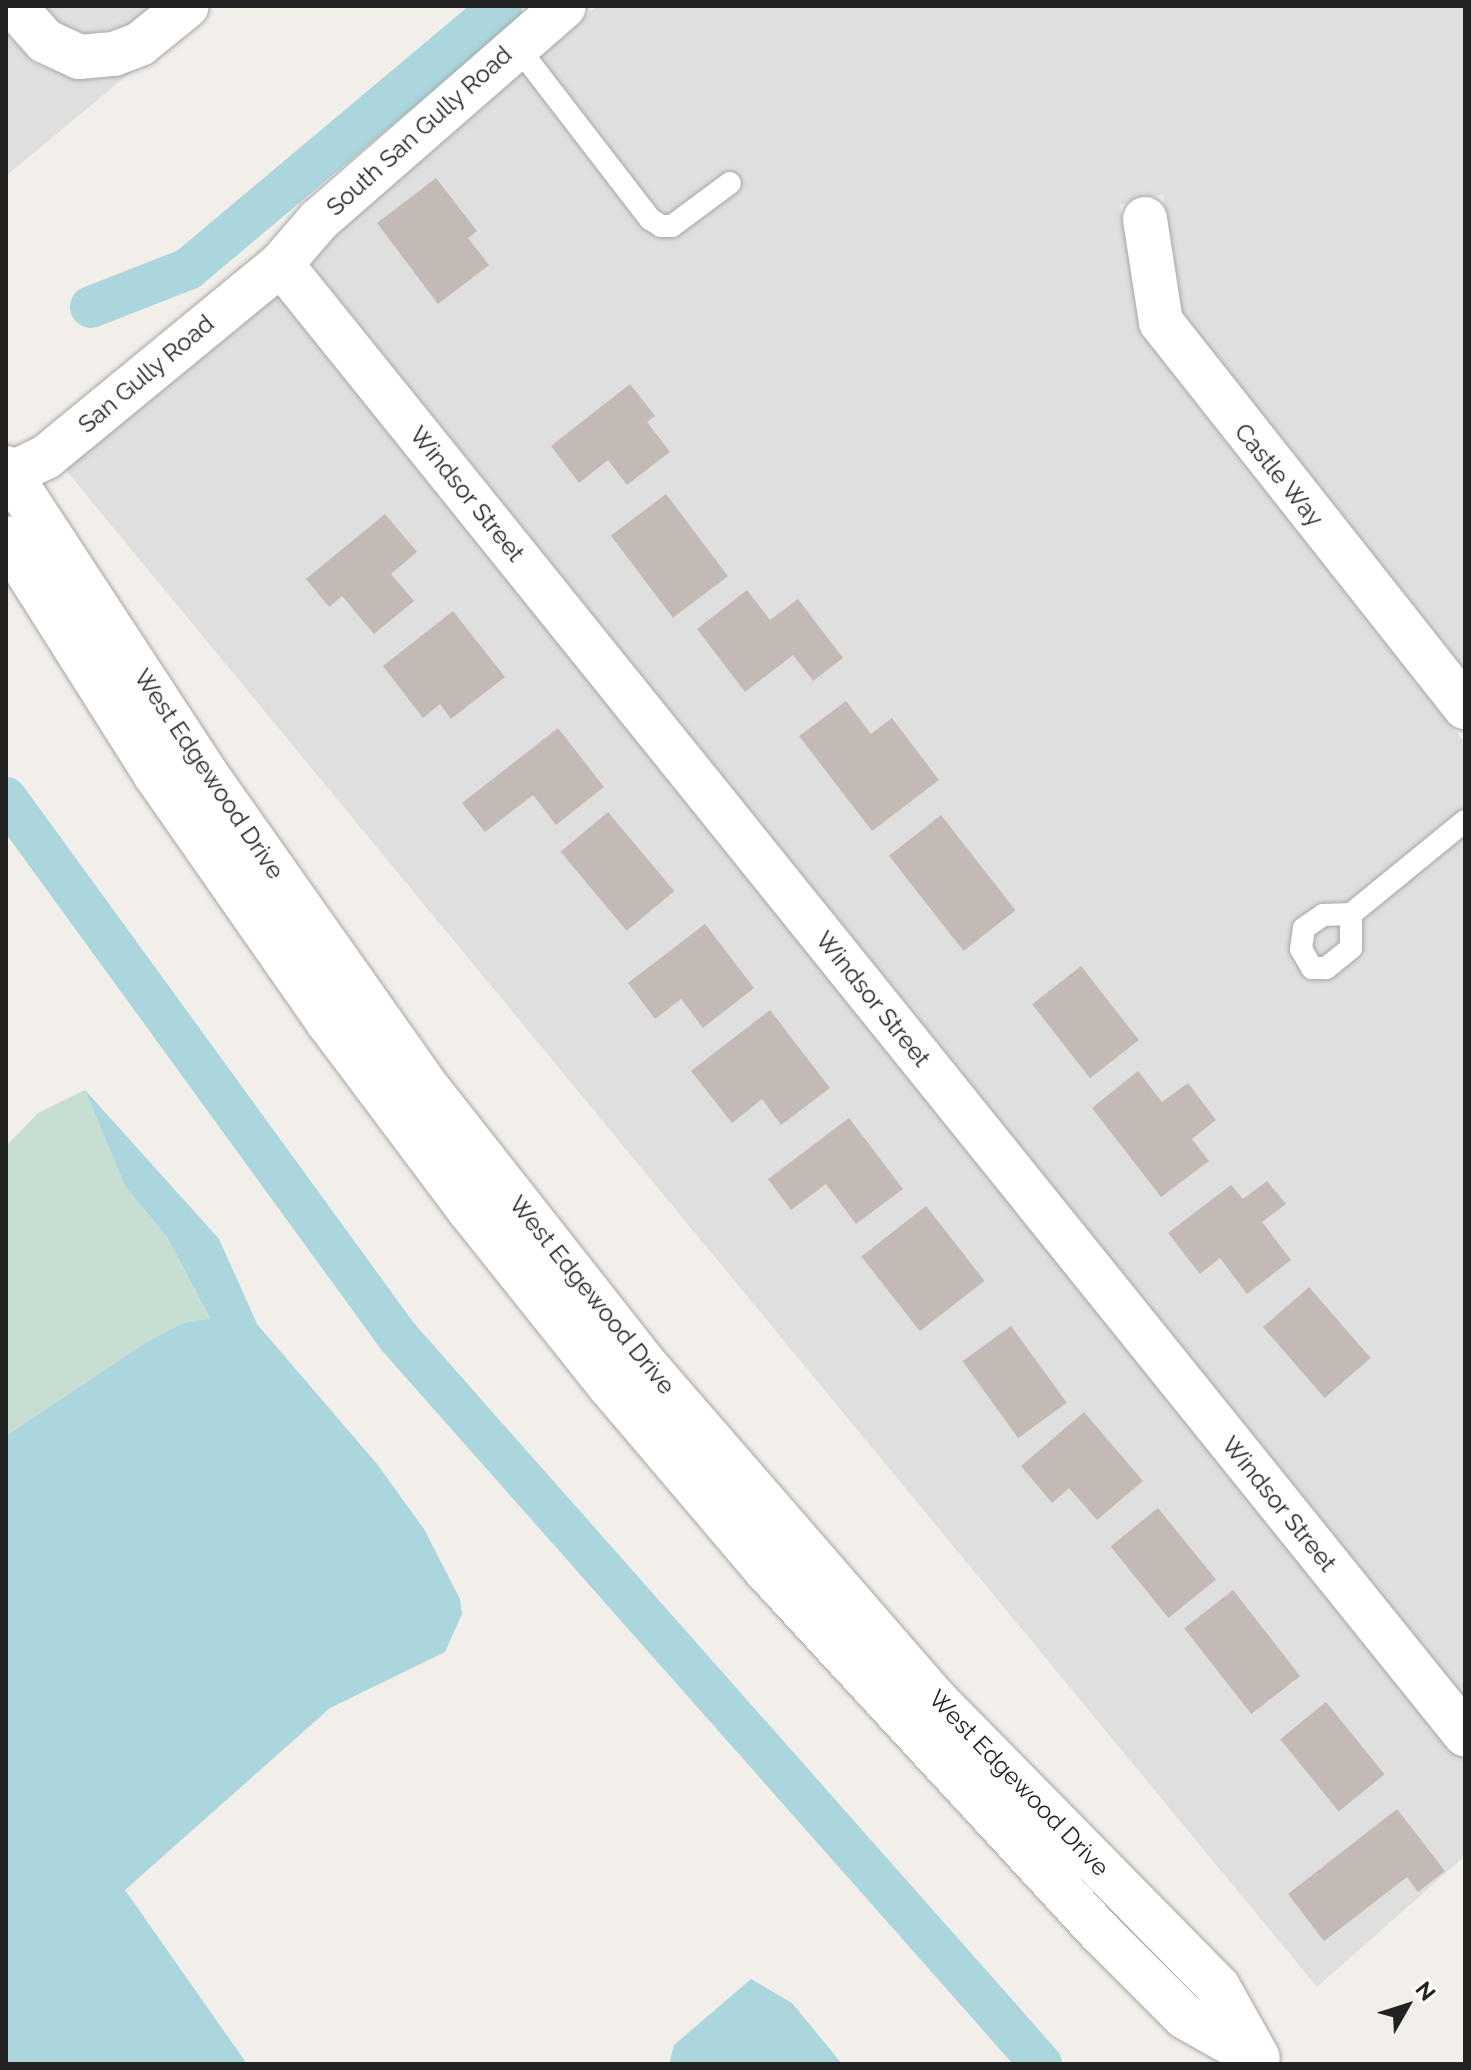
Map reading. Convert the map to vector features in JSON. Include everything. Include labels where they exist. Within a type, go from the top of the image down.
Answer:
[{"type":"street","points":[[27,20],[79,57],[114,54],[140,44],[187,6]]},
{"type":"street","name":"South San Gully Road","points":[[281,264],[319,220],[564,6]]},
{"type":"street","name":"Castle Way","points":[[1145,219],[1161,322],[1465,707]]},
{"type":"street","name":"San Gully Road","points":[[7,473],[46,457],[281,264]]},
{"type":"street","name":"Windsor Street","points":[[281,264],[1465,1734]]},
{"type":"street","name":"West Edgewood Drive","points":[[7,473],[206,774],[412,1065],[592,1296],[936,1700],[1218,1987],[1261,2061]]},
{"type":"street","name":"West Edgewood Drive","points":[[6,538],[155,774],[328,1022],[609,1385],[826,1638],[1101,1933],[1185,2017],[1261,2061]]},
{"type":"lane","points":[[516,45],[661,226],[672,226],[730,183]]},
{"type":"lane","points":[[1351,914],[1465,821]]},
{"type":"shaded area","points":[[44,6],[154,6],[130,26],[86,35],[60,24]]},
{"type":"shaded area","points":[[597,6],[1465,6],[1465,670],[1182,313],[1163,194],[1120,205],[1142,335],[1465,743],[1465,1698],[309,262],[334,234]]},
{"type":"shaded area","points":[[6,33],[35,64],[68,76],[136,68],[6,176]]},
{"type":"shaded area","points":[[276,294],[1465,1761],[1465,1856],[1317,1987],[64,468]]},
{"type":"green space","points":[[85,1090],[125,1186],[167,1237],[210,1320],[183,1323],[145,1343],[6,1436],[6,1146],[38,1113]]},
{"type":"water","points":[[85,1090],[219,1239],[257,1324],[377,1464],[424,1529],[460,1599],[462,1614],[445,1652],[330,1708],[125,1890],[247,2064],[6,2064],[6,1436],[145,1343],[183,1323],[210,1319],[167,1237],[125,1186]]},
{"type":"water","points":[[751,1979],[792,2003],[842,2064],[669,2064],[674,2045]]},
{"type":"building","points":[[436,178],[477,231],[468,238],[489,265],[438,304],[377,223]]},
{"type":"building","points":[[630,384],[655,416],[647,422],[670,452],[627,485],[608,460],[579,483],[551,446]]},
{"type":"building","points":[[666,494],[728,576],[673,618],[611,536]]},
{"type":"building","points":[[385,514],[417,552],[391,574],[414,601],[374,634],[342,596],[329,607],[306,579]]},
{"type":"building","points":[[747,590],[770,620],[798,599],[843,658],[813,681],[793,655],[745,692],[697,629]]},
{"type":"building","points":[[453,611],[505,677],[451,719],[440,704],[423,718],[383,666]]},
{"type":"building","points":[[846,701],[871,734],[892,718],[939,780],[872,831],[799,736]]},
{"type":"building","points":[[558,728],[604,787],[556,825],[533,795],[485,832],[462,803]]},
{"type":"building","points":[[608,812],[674,891],[627,931],[561,852]]},
{"type":"building","points":[[941,815],[1015,910],[963,951],[889,856]]},
{"type":"building","points":[[705,924],[754,988],[703,1028],[681,999],[655,1019],[628,983]]},
{"type":"building","points":[[1081,966],[1139,1040],[1090,1078],[1032,1004]]},
{"type":"building","points":[[770,1010],[830,1088],[781,1125],[762,1099],[732,1123],[691,1071]]},
{"type":"building","points":[[1138,1071],[1162,1102],[1188,1083],[1216,1120],[1192,1139],[1209,1161],[1161,1197],[1092,1108]]},
{"type":"building","points":[[849,1118],[903,1189],[856,1224],[826,1184],[791,1210],[768,1179]]},
{"type":"building","points":[[1267,1181],[1286,1204],[1262,1222],[1291,1260],[1247,1294],[1220,1258],[1200,1274],[1168,1233],[1231,1185],[1243,1199]]},
{"type":"building","points":[[926,1206],[984,1281],[920,1331],[861,1256]]},
{"type":"building","points":[[1309,1287],[1371,1358],[1325,1398],[1263,1327]]},
{"type":"building","points":[[1011,1326],[1067,1403],[1018,1438],[962,1361]]},
{"type":"building","points":[[1084,1412],[1143,1481],[1097,1520],[1069,1488],[1052,1503],[1021,1466]]},
{"type":"building","points":[[1158,1508],[1216,1579],[1168,1618],[1111,1546]]},
{"type":"building","points":[[1233,1590],[1300,1676],[1251,1714],[1184,1628]]},
{"type":"building","points":[[1326,1702],[1385,1774],[1339,1811],[1280,1739]]},
{"type":"building","points":[[1397,1809],[1445,1871],[1418,1892],[1407,1877],[1324,1941],[1288,1894]]},
{"type":"waterway","points":[[91,307],[188,269],[501,6]]},
{"type":"waterway","points":[[6,798],[398,1337],[1041,2064]]}]
